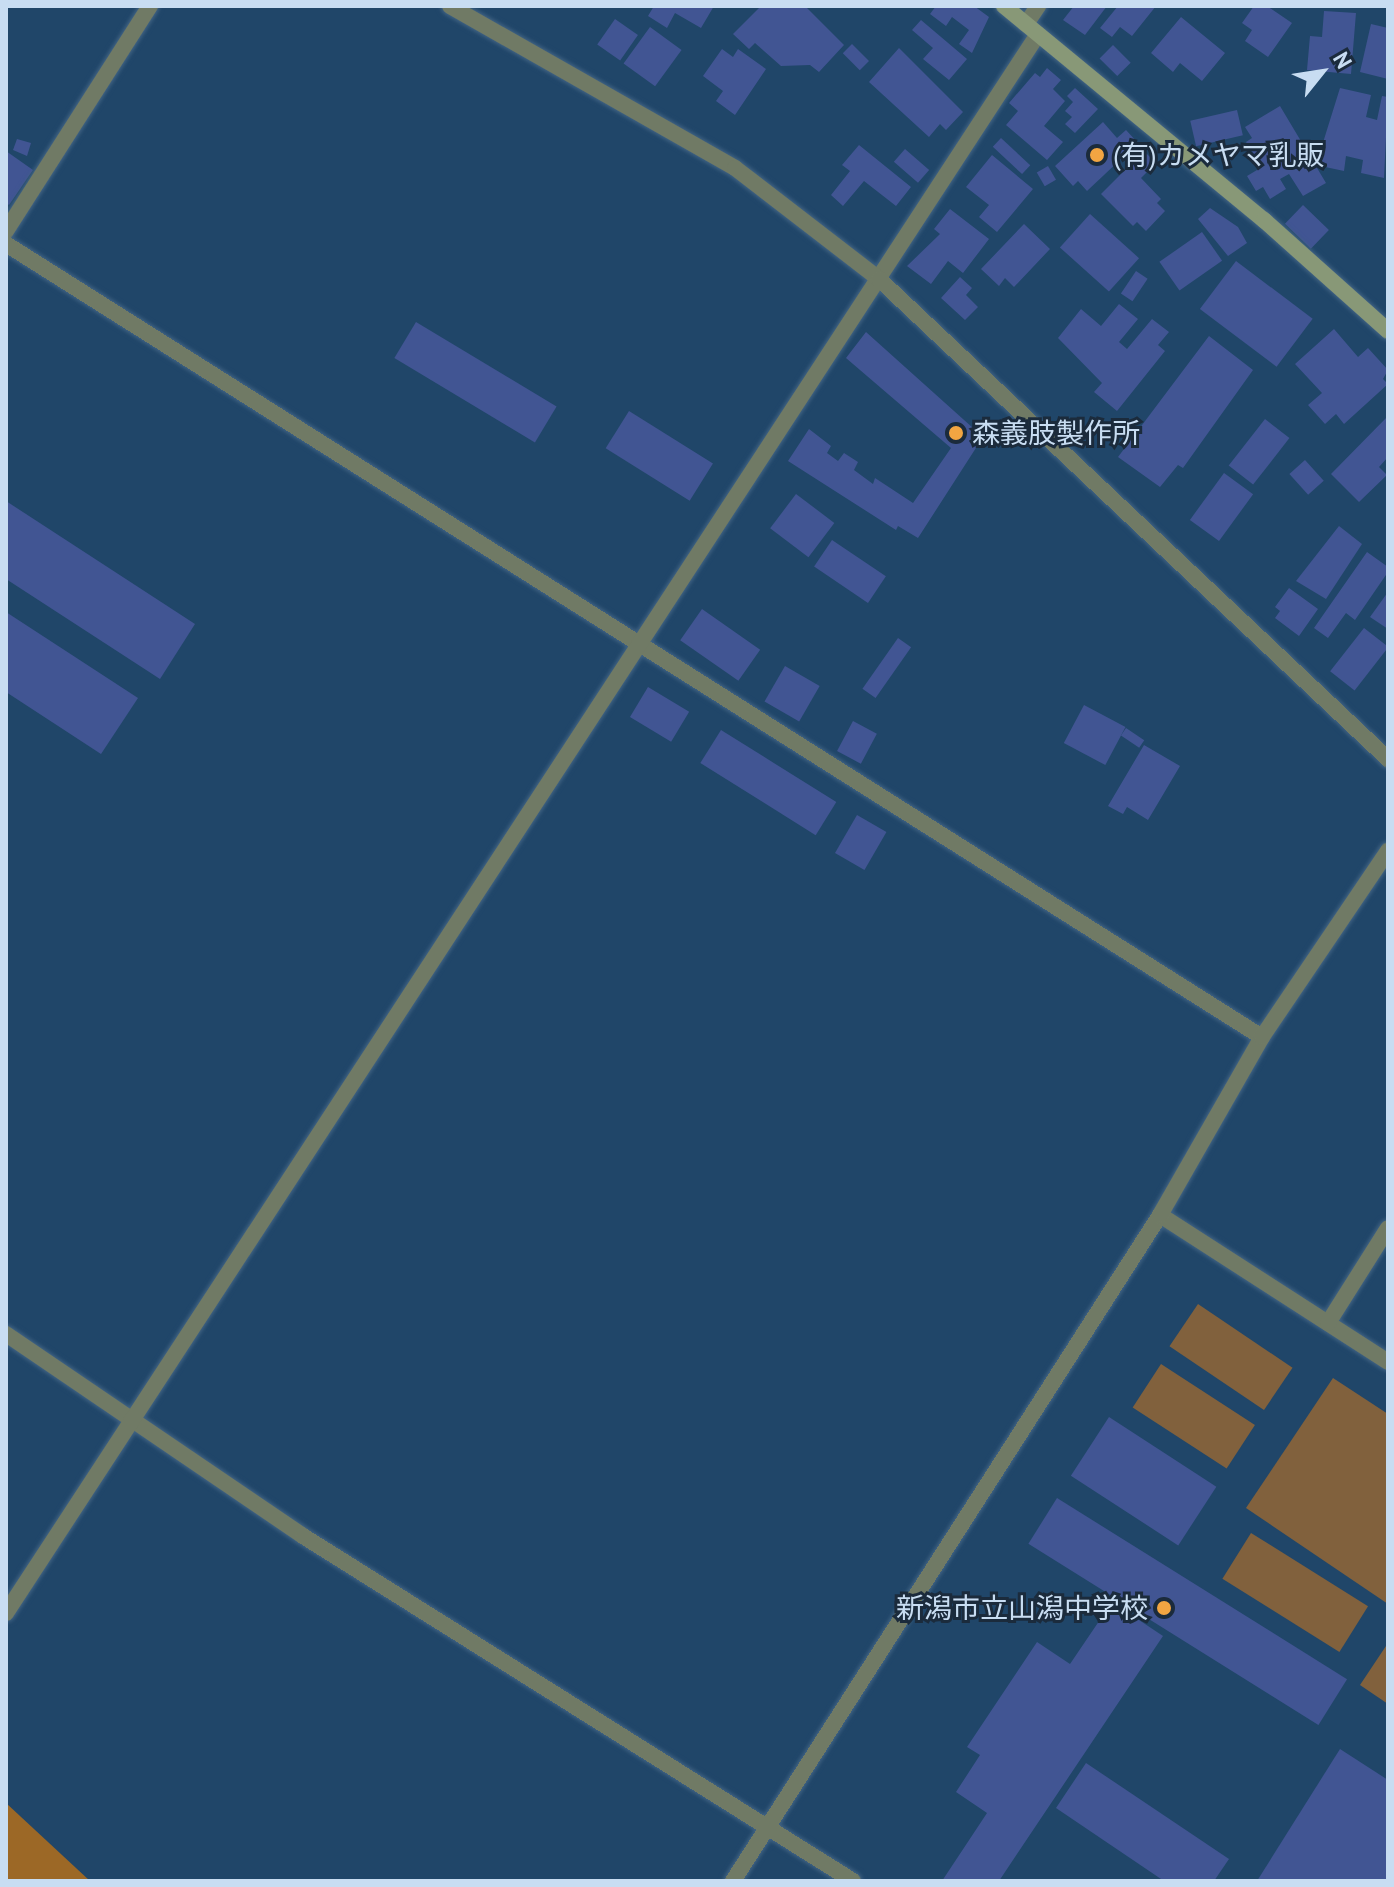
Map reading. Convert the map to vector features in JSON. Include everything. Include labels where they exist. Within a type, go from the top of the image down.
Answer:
[{"type":"main road","points":[[1004,6],[1264,220],[1388,331]]},
{"type":"street","points":[[6,231],[150,6]]},
{"type":"street","points":[[450,6],[735,168],[879,279],[1388,759]]},
{"type":"street","points":[[6,1613],[131,1417],[879,279],[1032,29],[1038,6]]},
{"type":"street","points":[[6,244],[1262,1037]]},
{"type":"street","points":[[733,1881],[1160,1215],[1262,1037],[1388,851]]},
{"type":"street","points":[[1160,1215],[1388,1362]]},
{"type":"street","points":[[1328,1323],[1388,1228]]},
{"type":"street","points":[[6,1334],[303,1536],[853,1881]]},
{"type":"shaded area","points":[[1198,1304],[1293,1368],[1264,1410],[1169,1346]]},
{"type":"shaded area","points":[[1161,1364],[1255,1425],[1227,1469],[1133,1408]]},
{"type":"shaded area","points":[[1333,1378],[1388,1414],[1388,1604],[1246,1508]]},
{"type":"shaded area","points":[[1251,1533],[1368,1606],[1339,1652],[1222,1579]]},
{"type":"shaded area","points":[[1388,1643],[1388,1704],[1360,1685]]},
{"type":"shaded area","points":[[6,1803],[90,1881],[6,1881]]},
{"type":"building","points":[[654,6],[714,6],[701,28],[675,13],[667,28],[648,16]]},
{"type":"building","points":[[761,6],[805,6],[844,45],[819,72],[810,65],[781,66],[755,43],[749,49],[733,34]]},
{"type":"building","points":[[936,6],[974,6],[989,17],[972,53],[959,44],[969,30],[952,17],[946,26],[930,14]]},
{"type":"building","points":[[1074,6],[1107,6],[1085,35],[1063,20]]},
{"type":"building","points":[[1118,6],[1156,6],[1132,36],[1120,27],[1112,37],[1100,28]]},
{"type":"building","points":[[1254,6],[1267,6],[1292,23],[1268,57],[1245,41],[1252,30],[1242,23]]},
{"type":"building","points":[[1324,11],[1356,13],[1351,74],[1307,70],[1310,36],[1322,37]]},
{"type":"building","points":[[1181,17],[1225,53],[1202,81],[1180,63],[1173,72],[1151,53]]},
{"type":"building","points":[[615,19],[638,35],[620,60],[597,44]]},
{"type":"building","points":[[921,20],[967,59],[949,80],[923,59],[933,48],[912,30]]},
{"type":"building","points":[[1371,24],[1388,28],[1388,79],[1360,72]]},
{"type":"building","points":[[650,27],[682,50],[655,86],[624,63]]},
{"type":"building","points":[[852,44],[869,61],[860,70],[843,53]]},
{"type":"building","points":[[1113,45],[1131,63],[1117,76],[1100,58]]},
{"type":"building","points":[[899,48],[963,112],[946,130],[940,124],[929,137],[869,82]]},
{"type":"building","points":[[722,49],[733,57],[738,49],[766,69],[735,115],[716,101],[723,91],[703,76]]},
{"type":"building","points":[[1047,68],[1061,80],[1053,89],[1065,101],[1044,126],[1063,142],[1047,160],[1006,125],[1018,111],[1009,103],[1035,73],[1040,77]]},
{"type":"building","points":[[1075,88],[1098,109],[1075,133],[1065,124],[1072,117],[1065,111],[1073,102],[1067,96]]},
{"type":"building","points":[[1340,88],[1371,95],[1366,117],[1377,120],[1382,96],[1388,97],[1384,178],[1361,173],[1363,160],[1346,156],[1344,171],[1316,165]]},
{"type":"building","points":[[1280,106],[1326,183],[1303,196],[1289,174],[1280,179],[1286,189],[1270,199],[1263,187],[1256,191],[1247,176],[1262,167],[1246,142],[1252,138],[1245,127]]},
{"type":"building","points":[[1237,110],[1243,135],[1196,146],[1190,121]]},
{"type":"building","name":"(有)カメヤマ乳販","points":[[1103,122],[1117,138],[1126,130],[1138,143],[1087,191],[1078,181],[1073,186],[1055,166]]},
{"type":"building","points":[[1001,138],[1030,165],[1022,174],[993,147]]},
{"type":"building","points":[[17,139],[31,143],[27,156],[13,150]]},
{"type":"building","points":[[859,145],[911,187],[896,206],[864,181],[843,206],[831,195],[850,171],[842,165]]},
{"type":"building","points":[[905,149],[929,170],[918,183],[894,162]]},
{"type":"building","points":[[6,151],[33,170],[9,205],[6,203]]},
{"type":"building","points":[[1144,151],[1156,163],[1141,178],[1161,199],[1157,203],[1165,211],[1146,231],[1137,222],[1133,226],[1101,194]]},
{"type":"building","points":[[992,155],[1033,189],[997,232],[979,217],[989,205],[966,187]]},
{"type":"building","points":[[1048,166],[1056,180],[1045,186],[1037,172]]},
{"type":"building","points":[[1303,205],[1329,230],[1311,249],[1285,224]]},
{"type":"building","points":[[1210,208],[1238,227],[1247,243],[1228,256],[1198,219]]},
{"type":"building","points":[[950,209],[989,239],[963,273],[948,261],[931,284],[907,266],[940,234],[934,229]]},
{"type":"building","points":[[1090,214],[1139,258],[1109,292],[1060,247]]},
{"type":"building","points":[[1024,224],[1050,249],[1014,287],[1005,278],[999,286],[981,269]]},
{"type":"building","points":[[1202,232],[1222,261],[1179,290],[1159,262]]},
{"type":"building","points":[[1236,261],[1313,319],[1277,367],[1200,309]]},
{"type":"building","points":[[1136,271],[1148,279],[1133,301],[1121,293]]},
{"type":"building","points":[[960,277],[972,288],[966,295],[978,307],[965,320],[941,298]]},
{"type":"building","points":[[1119,304],[1138,319],[1119,342],[1127,349],[1152,319],[1169,332],[1158,345],[1165,351],[1117,411],[1094,392],[1102,383],[1058,338],[1081,309],[1101,326]]},
{"type":"building","points":[[416,322],[557,406],[535,442],[394,358]]},
{"type":"building","points":[[1334,329],[1358,357],[1368,348],[1388,370],[1383,379],[1388,384],[1344,424],[1336,414],[1325,424],[1308,405],[1322,393],[1295,364]]},
{"type":"building","name":"森義肢製作所","points":[[866,332],[983,437],[918,538],[898,526],[896,530],[788,461],[809,429],[831,446],[827,453],[838,461],[844,453],[858,462],[854,470],[873,484],[875,478],[913,503],[951,448],[846,358]]},
{"type":"building","points":[[1209,336],[1253,370],[1183,468],[1178,465],[1160,487],[1118,457]]},
{"type":"building","points":[[629,411],[713,463],[690,501],[606,448]]},
{"type":"building","points":[[1388,416],[1388,457],[1379,467],[1387,475],[1359,502],[1331,474]]},
{"type":"building","points":[[1265,419],[1289,438],[1253,485],[1229,465]]},
{"type":"building","points":[[1305,460],[1324,481],[1308,495],[1289,474]]},
{"type":"building","points":[[1224,473],[1253,494],[1219,541],[1190,520]]},
{"type":"building","points":[[796,494],[834,523],[808,557],[770,528]]},
{"type":"building","points":[[6,501],[195,624],[160,679],[6,579]]},
{"type":"building","points":[[1339,526],[1362,544],[1326,599],[1296,581]]},
{"type":"building","points":[[832,540],[886,576],[868,603],[814,567]]},
{"type":"building","points":[[1367,552],[1388,567],[1388,572],[1355,620],[1346,613],[1328,638],[1314,628]]},
{"type":"building","points":[[1289,588],[1318,609],[1299,636],[1275,618],[1280,611],[1275,607]]},
{"type":"building","points":[[1388,592],[1388,629],[1370,617]]},
{"type":"building","points":[[702,609],[760,650],[738,681],[680,640]]},
{"type":"building","points":[[6,612],[138,698],[101,754],[6,692]]},
{"type":"building","points":[[1364,628],[1388,648],[1355,690],[1330,671]]},
{"type":"building","points":[[898,638],[911,647],[876,698],[862,689]]},
{"type":"building","points":[[785,666],[820,686],[799,722],[764,702]]},
{"type":"building","points":[[648,687],[689,712],[671,742],[630,717]]},
{"type":"building","points":[[1084,705],[1125,727],[1105,765],[1064,743]]},
{"type":"building","points":[[853,721],[877,734],[861,764],[837,751]]},
{"type":"building","points":[[1126,728],[1144,740],[1139,748],[1121,735]]},
{"type":"building","points":[[721,730],[836,802],[816,835],[700,763]]},
{"type":"building","points":[[1144,745],[1180,766],[1148,820],[1127,807],[1123,814],[1108,806]]},
{"type":"building","points":[[857,815],[886,832],[864,870],[835,853]]},
{"type":"building","points":[[1109,1417],[1216,1487],[1178,1545],[1071,1476]]},
{"type":"building","points":[[1057,1498],[1347,1679],[1318,1725],[1028,1544]]},
{"type":"building","points":[[1112,1602],[1163,1636],[999,1881],[942,1881],[987,1813],[956,1792],[980,1755],[967,1747],[1037,1642],[1070,1664]]},
{"type":"building","points":[[1340,1749],[1388,1780],[1388,1881],[1257,1881]]},
{"type":"building","points":[[1086,1763],[1229,1859],[1214,1881],[1164,1881],[1056,1808]]},
{"type":"place","name":"(有)カメヤマ乳販","points":[[1097,155]]},
{"type":"place","name":"森義肢製作所","points":[[956,433]]},
{"type":"place","name":"新潟市立山潟中学校","points":[[1164,1608]]}]
